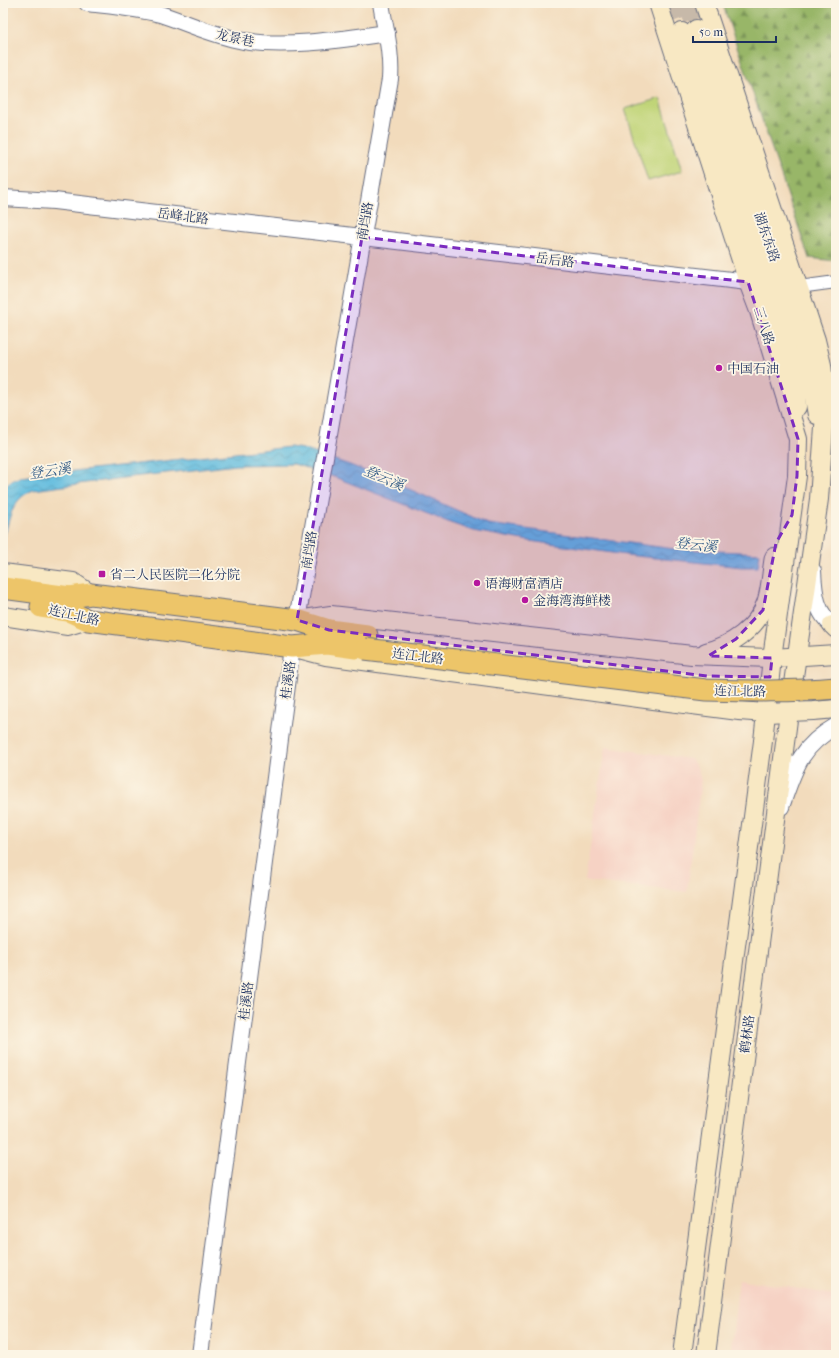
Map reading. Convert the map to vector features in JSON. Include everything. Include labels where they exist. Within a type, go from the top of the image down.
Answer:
[{"type":"highway","name":"连江北路","points":[[6,595],[70,597],[92,594],[298,620],[366,642],[706,690],[752,692],[800,691],[836,688]]},
{"type":"highway","name":"连江北路","points":[[6,595],[68,611],[88,620],[292,647],[366,642],[707,676],[753,678],[799,677],[836,673]]},
{"type":"main road","name":"三八路","points":[[658,3],[748,282],[759,311],[798,439],[797,476],[682,1355]]},
{"type":"main road","points":[[704,3],[816,340],[824,378],[826,399],[819,499],[797,657]]},
{"type":"main road","name":"湖东东路","points":[[798,439],[796,384],[788,352],[689,30],[789,303],[812,386],[822,450]]},
{"type":"main road","points":[[692,655],[717,649],[736,639],[759,616],[766,602],[776,543],[792,515]]},
{"type":"main road","points":[[298,620],[331,615],[692,655],[772,658],[836,654]]},
{"type":"main road","points":[[292,647],[326,656],[639,698],[766,713],[836,709]]},
{"type":"main road","name":"鹤林路","points":[[706,1355],[720,1237],[797,657]]},
{"type":"street","name":"龙景巷","points":[[88,3],[147,11],[223,37],[259,43],[287,43],[326,40],[387,33]]},
{"type":"street","name":"南垱路","points":[[298,620],[320,480],[390,79],[390,56],[381,3]]},
{"type":"street","name":"岳峰北路","points":[[3,198],[54,201],[362,237]]},
{"type":"street","name":"岳后路","points":[[362,237],[748,282]]},
{"type":"street","points":[[799,287],[836,282]]},
{"type":"street","points":[[812,549],[814,587],[817,600],[826,620],[835,627]]},
{"type":"street","name":"桂溪路","points":[[200,1355],[292,647]]},
{"type":"street","points":[[774,828],[797,763],[813,742],[836,726]]},
{"type":"highlighted area","points":[[362,237],[748,282],[798,439],[797,476],[792,515],[776,543],[763,610],[736,639],[708,656],[772,658],[770,677],[707,676],[329,630],[297,620]]},
{"type":"shaded area","points":[[605,747],[691,759],[698,769],[701,781],[687,892],[585,881]]},
{"type":"shaded area","points":[[739,1279],[836,1295],[836,1355],[730,1355]]},
{"type":"green space","points":[[737,3],[836,3],[836,261],[809,258],[723,5]]},
{"type":"green space","points":[[660,98],[682,171],[648,181],[625,109]]},
{"type":"water","points":[[289,447],[303,449],[350,465],[400,485],[488,524],[674,549],[760,553],[758,567],[742,567],[626,555],[523,540],[474,531],[337,478],[294,464],[237,465],[33,490],[25,494],[15,505],[3,541],[3,487],[20,477]]},
{"type":"tunnel","points":[[672,3],[682,32]]},
{"type":"tunnel","points":[[687,3],[696,29]]},
{"type":"place","name":"中国石油","points":[[719,368]]},
{"type":"place","name":"省二人民医院二化分院","points":[[102,574]]},
{"type":"place","name":"语海财富酒店","points":[[477,583]]},
{"type":"place","name":"金海湾海鲜楼","points":[[525,600]]},
{"type":"water label","name":"登云溪","points":[[50,471]]},
{"type":"water label","name":"登云溪","points":[[384,478]]},
{"type":"water label","name":"登云溪","points":[[696,545]]}]
